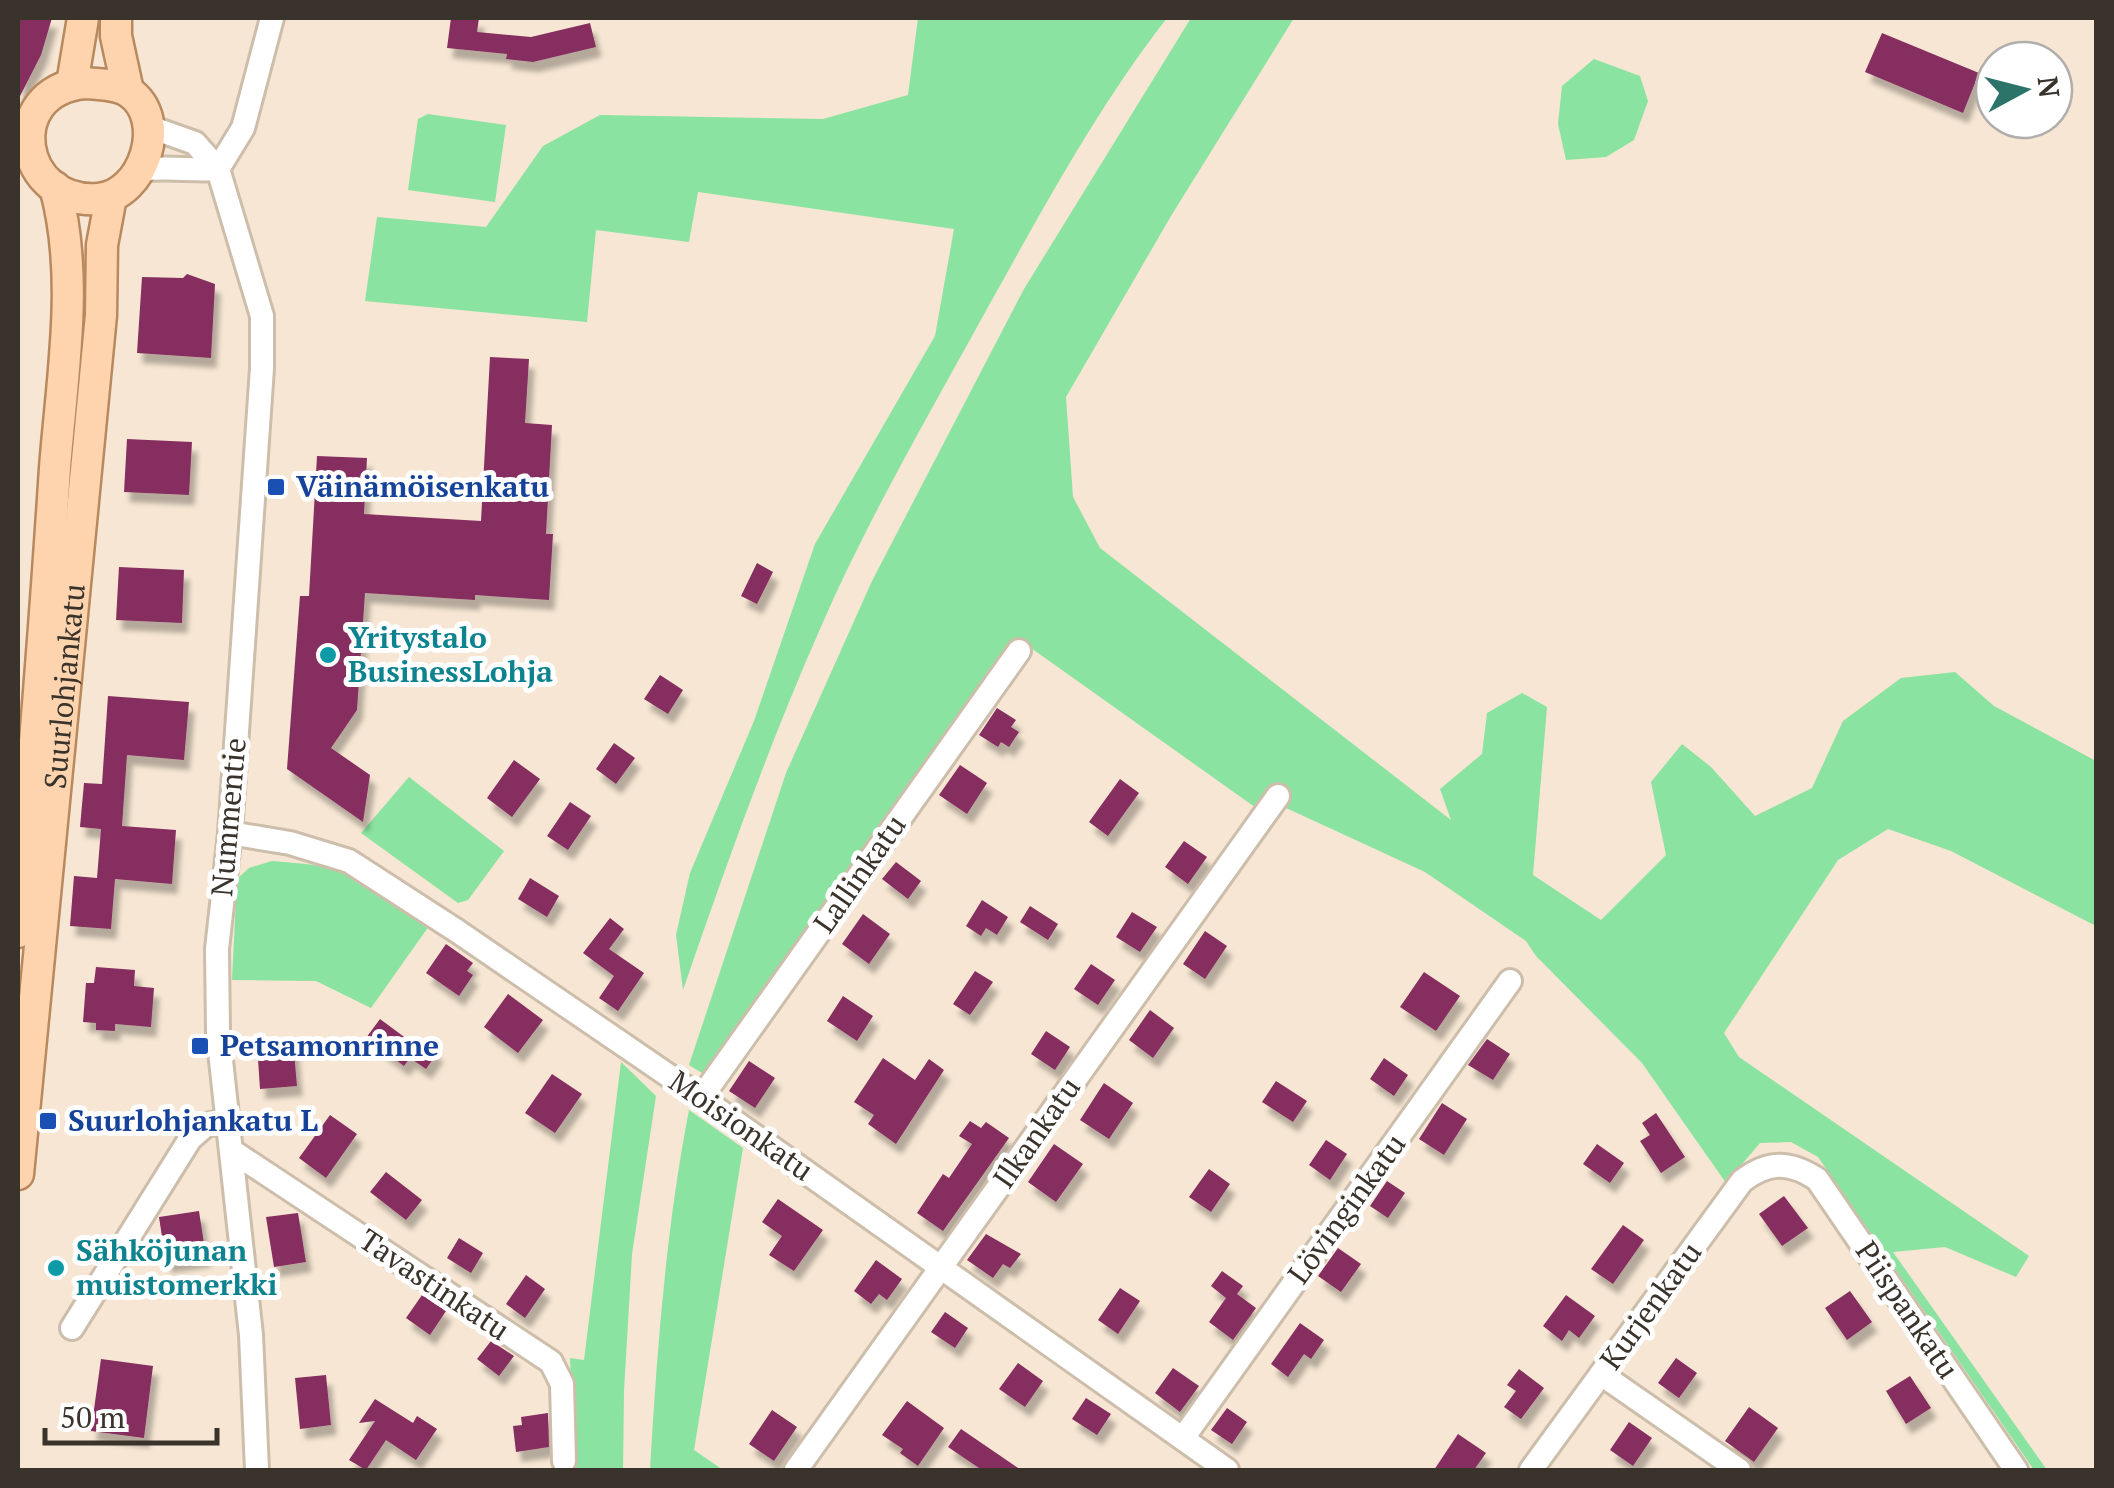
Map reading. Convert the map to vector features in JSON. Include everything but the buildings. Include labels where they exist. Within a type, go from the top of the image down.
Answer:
[{"type":"main road","points":[[72,84],[83,18]]},
{"type":"main road","points":[[116,18],[128,90],[147,126],[148,149],[140,170],[130,185],[111,197],[84,199],[36,174],[26,114],[53,92],[72,84],[128,90]]},
{"type":"main road","name":"Suurlohjankatu","points":[[18,932],[34,769],[66,311],[64,222],[36,174]]},
{"type":"main road","name":"Suurlohjankatu","points":[[18,1174],[95,374],[102,245],[111,197]]},
{"type":"street","points":[[218,169],[243,128],[272,18]]},
{"type":"street","points":[[147,126],[195,143],[218,169]]},
{"type":"street","points":[[140,170],[166,166],[190,172],[218,169]]},
{"type":"street","name":"Nummentie","points":[[218,169],[262,316],[262,368],[230,833],[217,949],[218,1033],[251,1336],[257,1470]]},
{"type":"street","name":"Lallinkatu","points":[[702,1098],[1020,651]]},
{"type":"street","name":"Ilkankatu","points":[[796,1470],[1278,796]]},
{"type":"street","name":"Moisionkatu","points":[[230,833],[290,843],[349,861],[702,1098],[1227,1470]]},
{"type":"street","name":"Lövinginkatu","points":[[1183,1438],[1510,980]]},
{"type":"street","points":[[72,1328],[190,1138],[206,1125],[228,1122]]},
{"type":"street","name":"Tavastinkatu","points":[[232,1151],[551,1362],[562,1384],[564,1462]]},
{"type":"street","name":"Kurjenkatu","points":[[1531,1470],[1742,1181],[1760,1167],[1785,1166]]},
{"type":"street","name":"Piispankatu","points":[[1785,1166],[1800,1168],[1817,1179],[2016,1470]]},
{"type":"street","points":[[1601,1374],[1739,1470]]},
{"type":"green space","points":[[918,18],[1167,18],[1117,87],[1051,195],[858,547],[783,718],[683,990],[676,935],[690,873],[754,721],[815,544],[935,336],[954,229],[698,192],[689,242],[596,230],[587,322],[365,301],[377,217],[486,227],[543,146],[600,115],[823,119],[908,95]]},
{"type":"green space","points":[[1191,18],[1294,18],[1171,216],[1066,397],[1073,497],[1100,548],[1451,820],[1440,789],[1482,754],[1487,713],[1522,693],[1547,707],[1533,875],[1601,920],[1666,855],[1651,782],[1682,744],[1711,767],[1755,816],[1812,788],[1843,721],[1901,678],[1955,672],[1994,706],[2096,761],[2096,926],[1951,851],[1888,829],[1838,860],[1724,1033],[1739,1057],[2029,1256],[2016,1277],[1945,1247],[1893,1252],[2047,1470],[2034,1470],[1818,1157],[1791,1142],[1760,1143],[1726,1183],[1642,1063],[1536,956],[1526,941],[1425,872],[1284,807],[1259,810],[1031,648],[1008,649],[713,1068],[702,1073],[689,1065],[786,773],[872,581],[1024,289]]},
{"type":"green space","points":[[1594,59],[1640,76],[1648,101],[1634,140],[1606,157],[1566,160],[1558,124],[1562,86]]},
{"type":"green space","points":[[428,114],[506,125],[495,202],[408,190],[418,119]]},
{"type":"green space","points":[[409,777],[504,851],[468,900],[458,903],[361,833]]},
{"type":"green space","points":[[272,861],[342,872],[376,889],[429,926],[371,1008],[316,981],[232,980],[237,879],[249,868]]},
{"type":"green space","points":[[621,1062],[656,1096],[632,1254],[623,1470],[576,1470],[570,1358],[584,1360]]},
{"type":"green space","points":[[689,1110],[743,1148],[694,1450],[723,1470],[650,1470],[664,1289]]},
{"type":"place","name":"Väinämöisenkatu","points":[[276,487]]},
{"type":"place","name":"Yritystalo BusinessLohja","points":[[328,655]]},
{"type":"place","name":"Petsamonrinne","points":[[200,1046]]},
{"type":"place","name":"Suurlohjankatu L","points":[[48,1121]]},
{"type":"place","name":"Sähköjunan muistomerkki","points":[[56,1268]]}]
